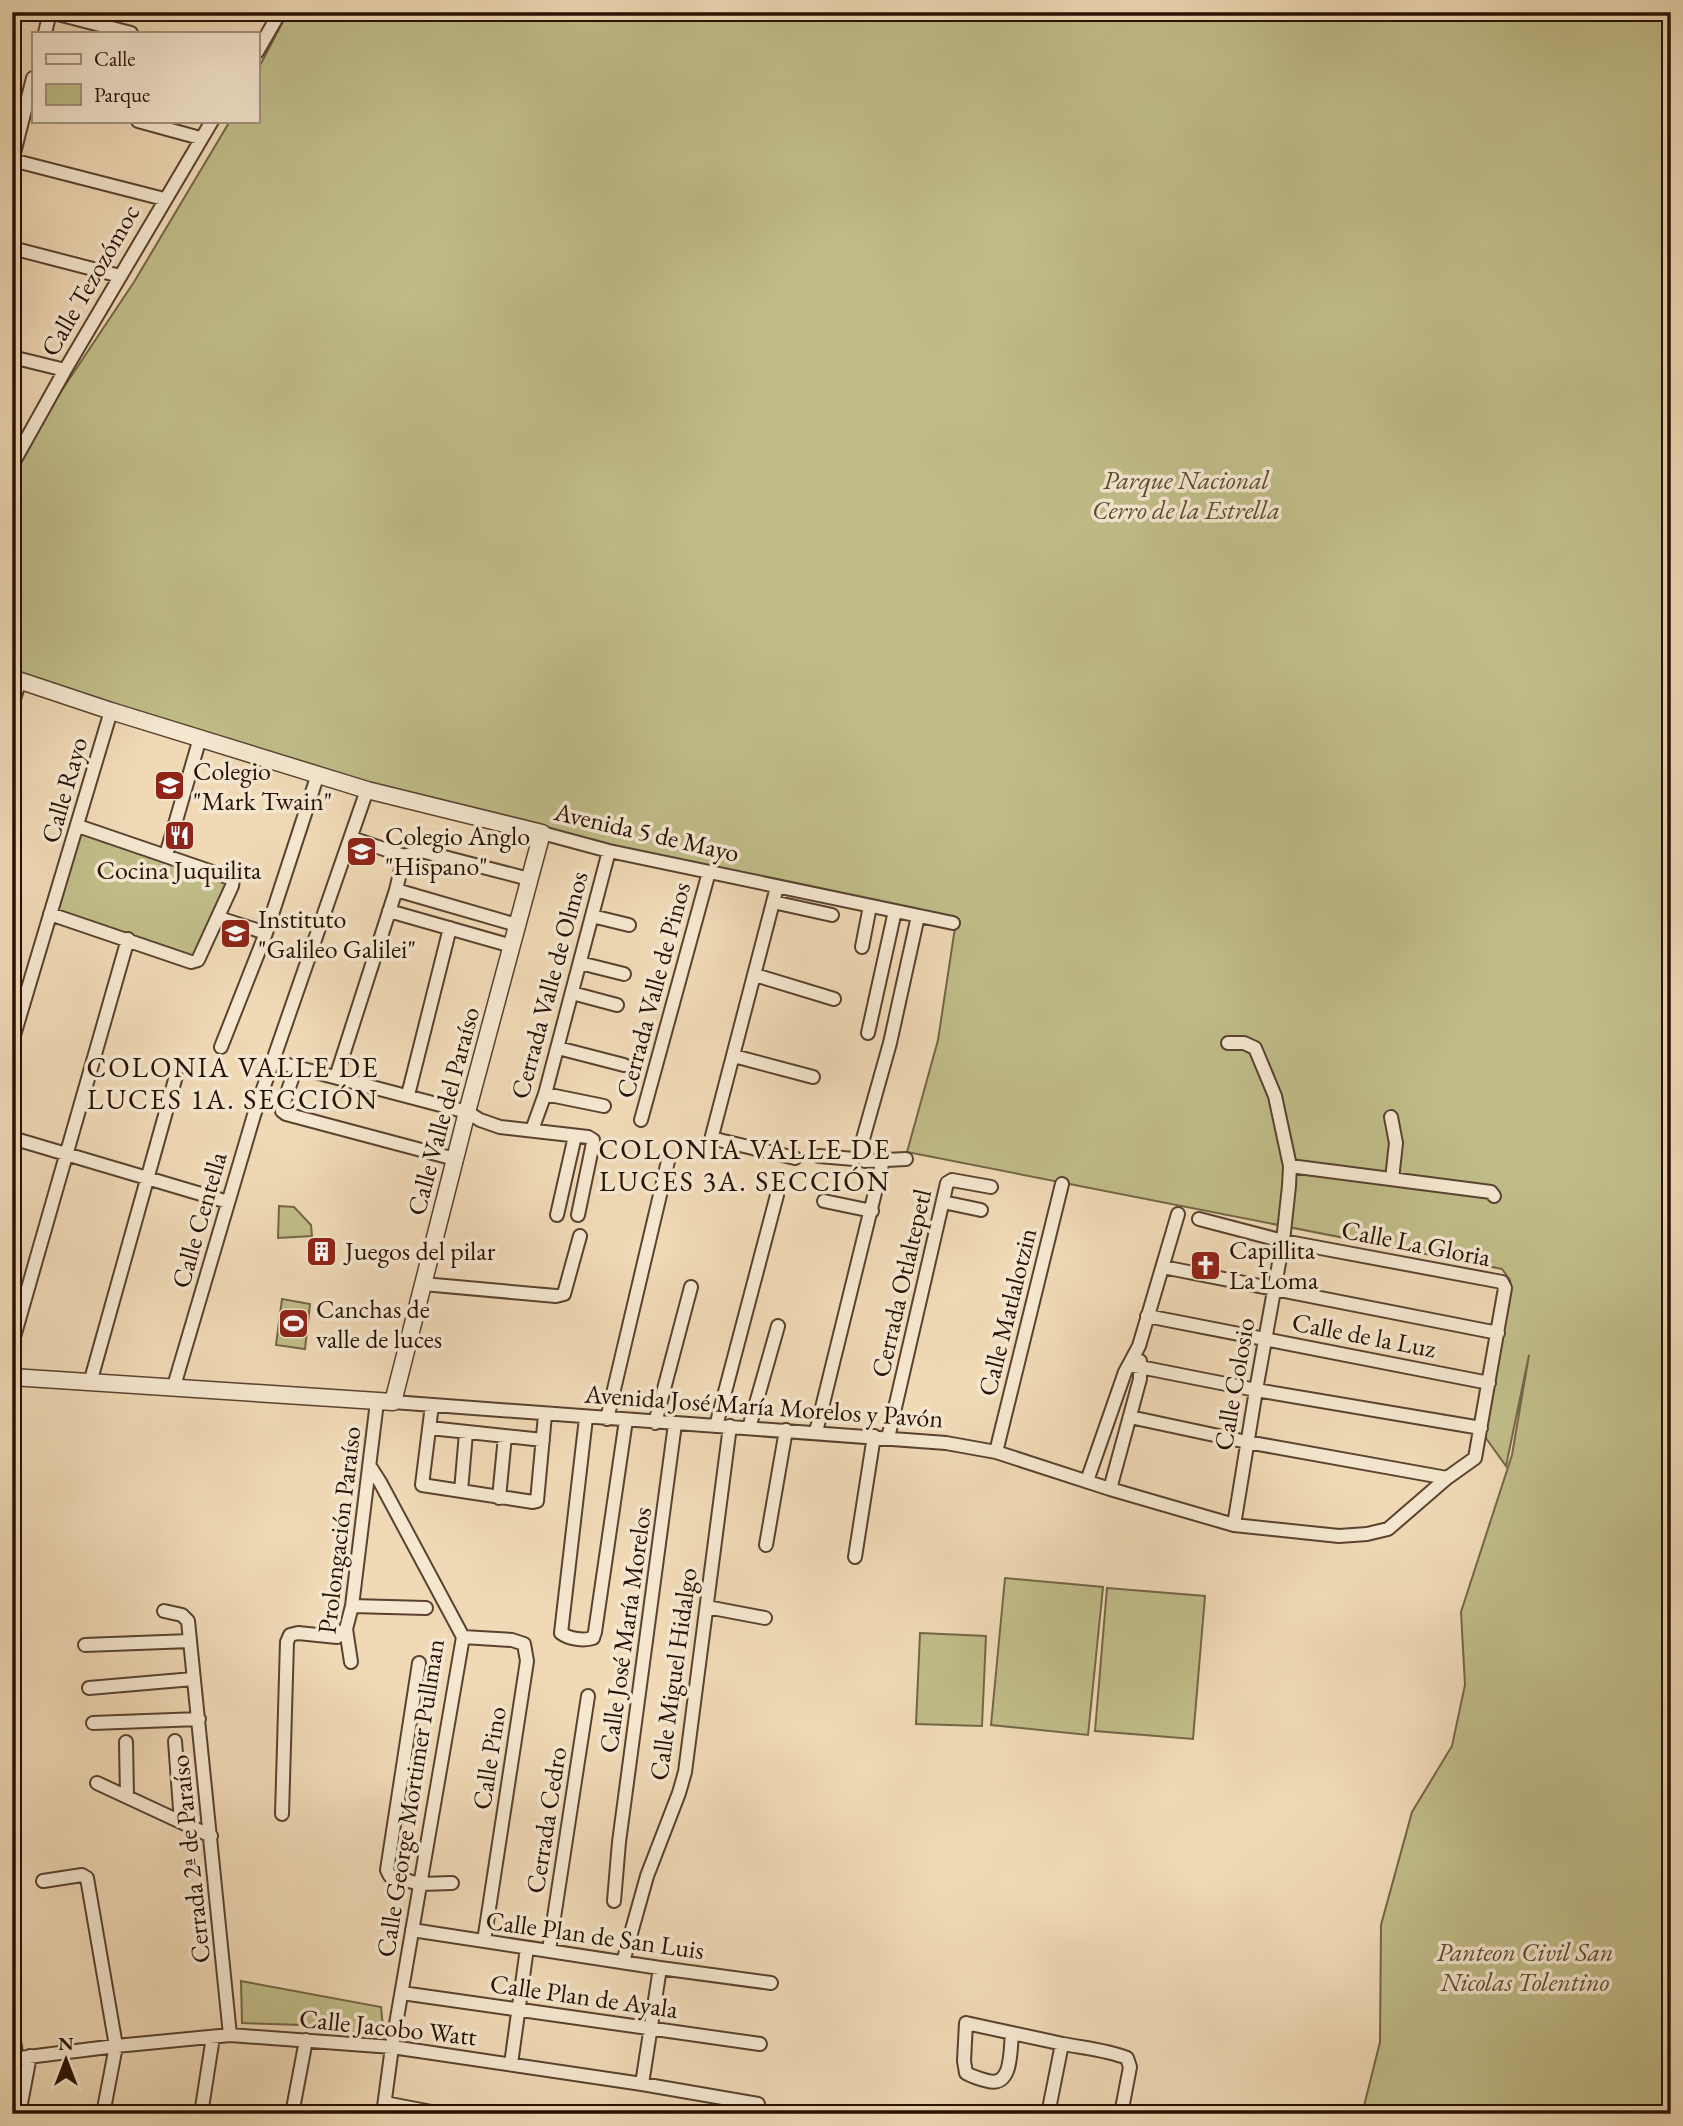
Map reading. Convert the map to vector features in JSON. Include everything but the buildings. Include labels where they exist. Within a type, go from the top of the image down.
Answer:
[{"type":"street","points":[[45,32],[50,12],[127,32]]},
{"type":"street","points":[[259,49],[280,12]]},
{"type":"street","points":[[31,92],[12,160],[164,199]]},
{"type":"street","points":[[142,122],[200,138]]},
{"type":"street","name":"Calle Tezozómoc","points":[[13,462],[211,122]]},
{"type":"street","points":[[12,248],[120,276]]},
{"type":"street","points":[[12,357],[65,370]]},
{"type":"street","points":[[12,705],[16,679]]},
{"type":"street","name":"Avenida 5 de Mayo","points":[[16,679],[368,790],[609,851],[953,923]]},
{"type":"street","name":"Calle Rayo","points":[[12,1042],[111,711]]},
{"type":"street","points":[[166,855],[200,738]]},
{"type":"street","points":[[221,1047],[266,933],[318,774]]},
{"type":"street","name":"Calle Centella","points":[[174,1386],[254,1115],[368,790]]},
{"type":"street","points":[[50,914],[191,962],[198,960],[219,918],[233,878],[78,826]]},
{"type":"street","name":"Calle Valle del Paraíso","points":[[385,1402],[423,1284],[542,833]]},
{"type":"street","points":[[352,838],[404,856],[421,851],[529,879]]},
{"type":"street","name":"Cerrada Valle de Olmos","points":[[532,1130],[558,1048],[609,851]]},
{"type":"street","points":[[336,1077],[396,890],[404,856]]},
{"type":"street","name":"Cerrada Valle de Pinos","points":[[641,1120],[709,872]]},
{"type":"street","points":[[777,887],[712,1136],[795,1158]]},
{"type":"street","points":[[396,890],[517,925]]},
{"type":"street","points":[[774,902],[832,915]]},
{"type":"street","points":[[862,947],[870,906]]},
{"type":"street","points":[[389,911],[512,946]]},
{"type":"street","points":[[867,1033],[895,911]]},
{"type":"street","points":[[592,916],[629,925]]},
{"type":"street","points":[[819,1156],[854,1159],[859,1153],[890,1043],[918,916]]},
{"type":"street","points":[[219,918],[266,933]]},
{"type":"street","points":[[408,1095],[450,928]]},
{"type":"street","points":[[12,1344],[128,939]]},
{"type":"street","points":[[580,962],[624,974]]},
{"type":"street","points":[[755,975],[834,999]]},
{"type":"street","points":[[572,993],[617,1005]]},
{"type":"street","name":"Calle Colosio","points":[[1228,1043],[1244,1043],[1255,1048],[1275,1096],[1290,1166],[1283,1241],[1234,1525]]},
{"type":"street","points":[[558,1048],[624,1065]]},
{"type":"street","points":[[734,1056],[813,1077]]},
{"type":"street","points":[[273,1061],[467,1111],[480,1120],[500,1127],[588,1137],[593,1140],[578,1215]]},
{"type":"street","points":[[296,1067],[283,1105],[282,1111],[286,1114],[455,1159]]},
{"type":"street","points":[[90,1383],[176,1076]]},
{"type":"street","points":[[545,1094],[604,1106]]},
{"type":"street","points":[[1391,1117],[1396,1143],[1392,1179]]},
{"type":"street","points":[[557,1216],[575,1136]]},
{"type":"street","points":[[12,1138],[229,1202]]},
{"type":"street","points":[[816,1432],[883,1160]]},
{"type":"street","points":[[865,1161],[906,1160]]},
{"type":"street","points":[[607,1419],[668,1161]]},
{"type":"street","points":[[1290,1166],[1491,1192],[1494,1196]]},
{"type":"street","name":"Cerrada Otlaltepetl","points":[[888,1438],[947,1183],[952,1180],[991,1187]]},
{"type":"street","name":"Calle Matlalotzin","points":[[996,1452],[1062,1184]]},
{"type":"street","points":[[716,1426],[777,1195]]},
{"type":"street","points":[[824,1201],[872,1211]]},
{"type":"street","points":[[943,1202],[981,1210]]},
{"type":"street","points":[[1111,1489],[1140,1379],[1135,1366],[1139,1346],[1178,1214]]},
{"type":"street","name":"Calle La Gloria","points":[[1199,1219],[1283,1241],[1502,1282],[1505,1288],[1498,1333]]},
{"type":"street","points":[[423,1284],[556,1296],[564,1294],[580,1236]]},
{"type":"street","points":[[1087,1481],[1125,1372],[1135,1366],[1256,1390],[1481,1428],[1498,1333],[1163,1267]]},
{"type":"street","points":[[654,1423],[691,1287]]},
{"type":"street","name":"Calle de la Luz","points":[[1147,1316],[1489,1383]]},
{"type":"street","points":[[749,1428],[778,1326]]},
{"type":"street","name":"Avenida José María Morelos y Pavón","points":[[12,1377],[174,1386],[946,1443],[996,1452],[1234,1525],[1339,1536],[1388,1529],[1447,1478],[1475,1458],[1481,1428]]},
{"type":"street","name":"Prolongación Paraíso","points":[[351,1662],[346,1629],[352,1606],[370,1468],[385,1402]]},
{"type":"street","points":[[432,1405],[422,1485],[533,1502],[537,1501],[545,1415]]},
{"type":"street","points":[[1130,1417],[1247,1442],[1447,1478]]},
{"type":"street","points":[[586,1418],[561,1633],[587,1640],[593,1638],[595,1632],[626,1420]]},
{"type":"street","name":"Calle José María Morelos","points":[[614,1900],[619,1842],[675,1424]]},
{"type":"street","name":"Calle Miguel Hidalgo","points":[[623,1962],[648,1876],[680,1793],[685,1772],[730,1426]]},
{"type":"street","points":[[430,1428],[543,1440]]},
{"type":"street","points":[[766,1545],[786,1430]]},
{"type":"street","points":[[461,1491],[466,1433]]},
{"type":"street","points":[[499,1498],[505,1436]]},
{"type":"street","points":[[855,1557],[874,1436]]},
{"type":"street","name":"Calle George Mortimer Pullman","points":[[370,1468],[463,1637],[392,2047],[384,2109]]},
{"type":"street","points":[[352,1606],[426,1608]]},
{"type":"street","points":[[706,1608],[765,1618]]},
{"type":"street","name":"Cerrada 2ª de Paraíso","points":[[164,1611],[182,1615],[188,1621],[230,2035]]},
{"type":"street","points":[[282,1814],[287,1642],[290,1635],[298,1633],[337,1637],[346,1629]]},
{"type":"street","name":"Calle Pino","points":[[463,1637],[512,1640],[524,1643],[527,1650],[484,1941]]},
{"type":"street","points":[[85,1645],[190,1641]]},
{"type":"street","points":[[419,1663],[387,1870],[390,1876],[420,1884],[452,1883]]},
{"type":"street","points":[[89,1688],[193,1679]]},
{"type":"street","name":"Cerrada Cedro","points":[[549,1950],[588,1696]]},
{"type":"street","points":[[93,1723],[198,1719]]},
{"type":"street","points":[[176,1741],[181,1822]]},
{"type":"street","points":[[126,1742],[127,1796]]},
{"type":"street","points":[[97,1783],[211,1836]]},
{"type":"street","points":[[43,1881],[82,1875],[87,1878],[116,2046],[103,2114]]},
{"type":"street","name":"Calle Plan de San Luis","points":[[412,1930],[771,1983]]},
{"type":"street","points":[[511,2064],[527,1948]]},
{"type":"street","points":[[642,2084],[660,1968]]},
{"type":"street","name":"Calle Plan de Ayala","points":[[402,1993],[760,2044]]},
{"type":"street","points":[[1012,2033],[1007,2074],[1003,2080],[997,2083],[966,2073],[966,2023],[1012,2033],[1062,2044],[1127,2058],[1130,2067],[1121,2114]]},
{"type":"street","points":[[12,2030],[19,2058],[19,2114]]},
{"type":"street","name":"Calle Jacobo Watt","points":[[19,2058],[230,2035],[392,2047],[758,2104]]},
{"type":"street","points":[[201,2114],[213,2037]]},
{"type":"street","points":[[292,2114],[306,2040]]},
{"type":"street","points":[[1048,2114],[1062,2044]]},
{"type":"street","points":[[384,2109],[442,2114]]},
{"type":"green space","name":"Parque Nacional Cerro de la Estrella","points":[[288,12],[1671,12],[1671,2114],[1362,2114],[1380,2042],[1381,1925],[1412,1812],[1452,1746],[1465,1685],[1461,1612],[1512,1455],[1529,1355],[1506,1466],[1483,1434],[1511,1292],[1510,1280],[1502,1269],[907,1152],[938,1040],[956,921],[778,884],[367,788],[12,673],[12,465],[134,282],[229,122],[259,122],[259,67]]},
{"type":"green space","points":[[79,832],[230,879],[196,957],[55,911]]},
{"type":"green space","points":[[279,1206],[294,1207],[311,1225],[312,1236],[278,1238]]},
{"type":"green space","name":"Canchas de valle de luces","points":[[282,1299],[310,1304],[305,1349],[276,1345]]},
{"type":"green space","points":[[1005,1578],[1103,1587],[1088,1735],[991,1725]]},
{"type":"green space","points":[[1107,1588],[1205,1596],[1193,1739],[1095,1731]]},
{"type":"green space","points":[[920,1633],[986,1636],[982,1726],[916,1724]]},
{"type":"green space","points":[[241,1981],[381,2007],[384,2037],[303,2025],[242,2023]]},
{"type":"place","name":"Colegio \"Mark Twain\"","points":[[170,786]]},
{"type":"place","name":"Cocina Juquilita","points":[[179,835]]},
{"type":"place","name":"Colegio Anglo \"Hispano\"","points":[[362,851]]},
{"type":"place","name":"Instituto \"Galileo Galilei\"","points":[[235,934]]},
{"type":"place","name":"Juegos del pilar","points":[[322,1251]]},
{"type":"place","name":"Capillita La Loma","points":[[1206,1265]]},
{"type":"place","name":"Canchas de valle de luces","points":[[293,1324]]},
{"type":"district","name":"COLONIA VALLE DE LUCES 1A. SECCIÓN","points":[[233,1083]]},
{"type":"district","name":"COLONIA VALLE DE LUCES 3A. SECCIÓN","points":[[745,1165]]},
{"type":"park label","name":"Panteon Civil San Nicolas Tolentino","points":[[1525,1966]]}]
